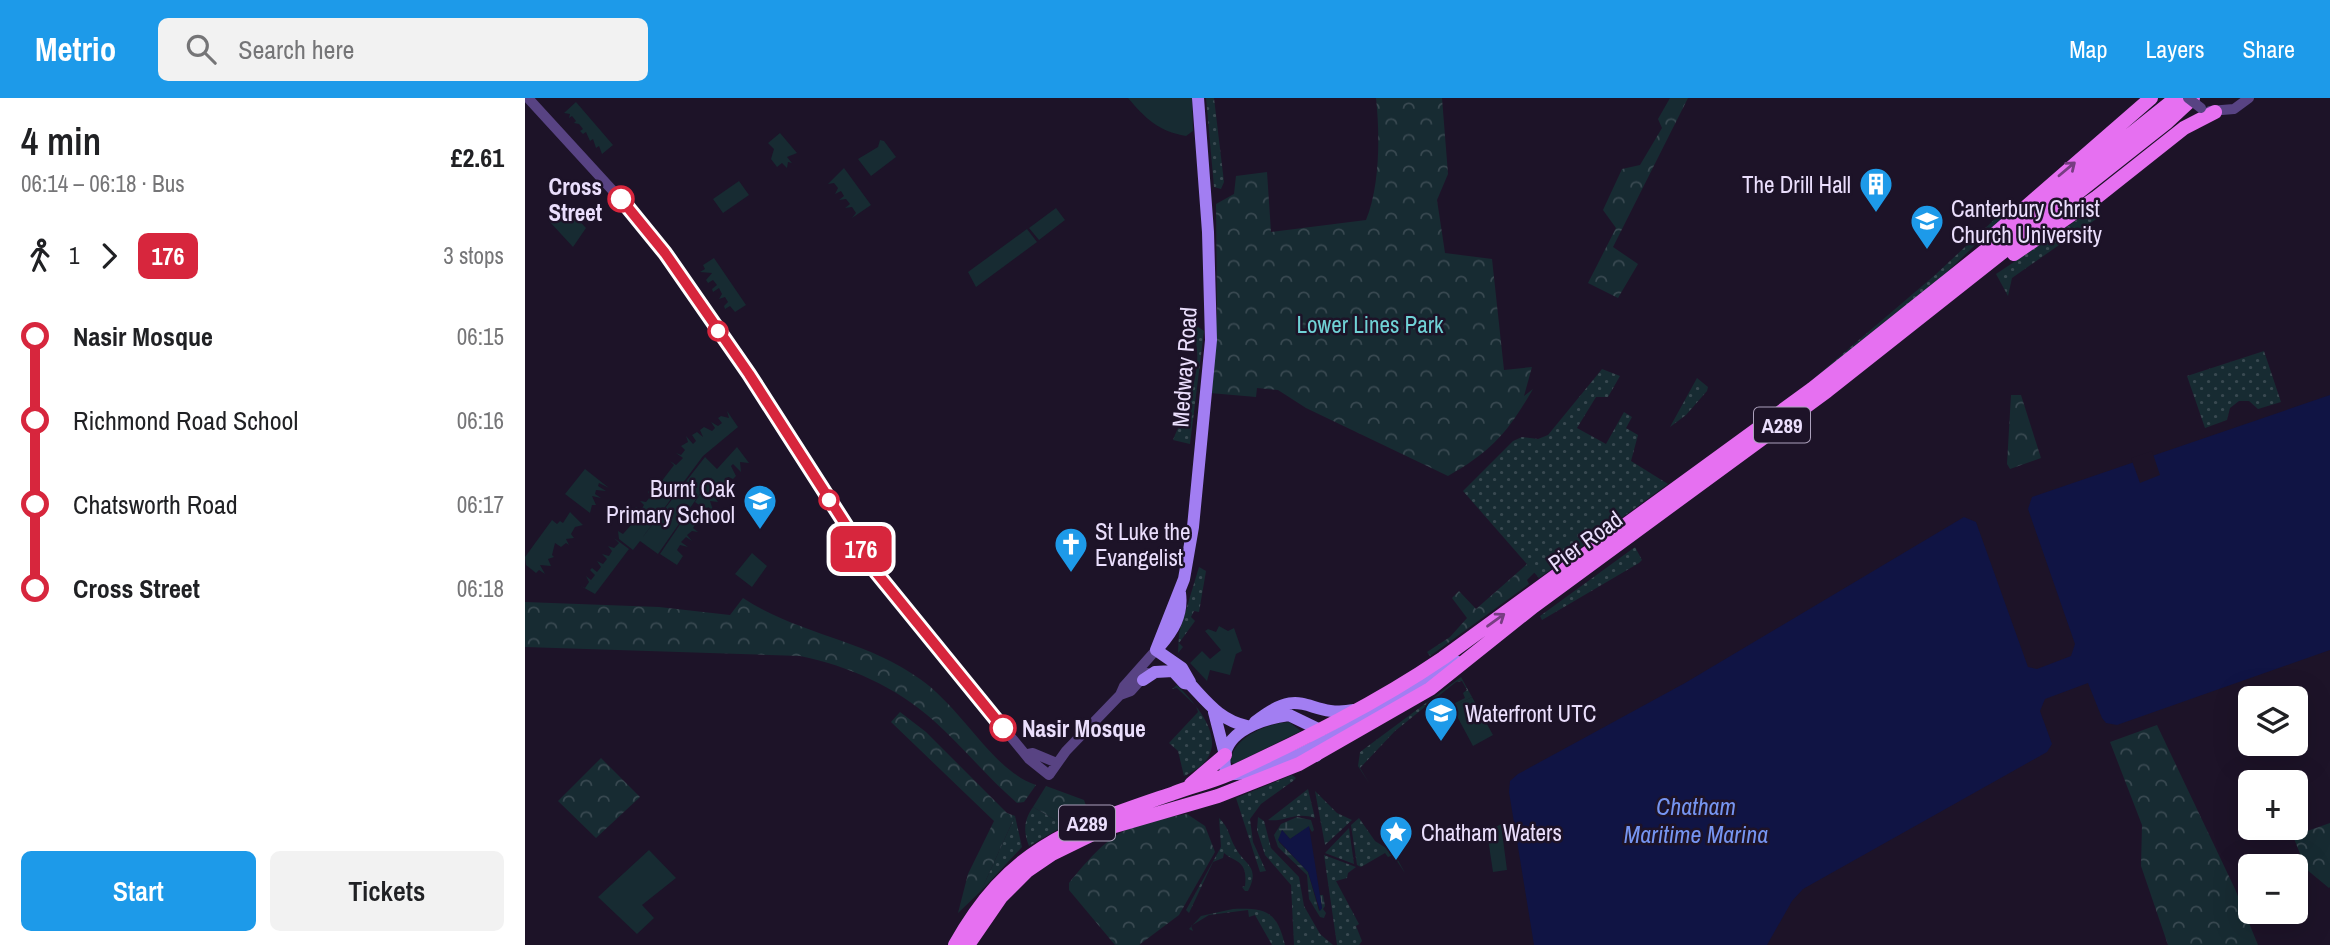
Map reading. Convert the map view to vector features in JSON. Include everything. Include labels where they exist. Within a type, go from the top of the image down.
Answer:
[{"type":"main road","name":"Medway Road","points":[[1156,650],[1171,633],[1182,607],[1181,593],[1193,527],[1211,331],[1198,98]]},
{"type":"main road","points":[[1927,298],[2038,193],[2151,98]]},
{"type":"main road","name":"Pier Road","points":[[968,945],[985,917],[1012,885],[1033,867],[1068,845],[1127,821],[1250,785],[1317,743],[1356,709],[1404,684],[1454,650],[1772,419],[2176,98]]},
{"type":"main road","points":[[1979,272],[1998,265],[2054,228],[2184,128],[2199,104]]},
{"type":"main road","name":"Pier Road","points":[[955,945],[989,893],[1033,852],[1084,824],[1317,743],[1430,689],[1492,639],[1801,411],[2166,123],[2199,104]]},
{"type":"main road","name":"Medway Road","points":[[1156,650],[1163,627],[1181,593]]},
{"type":"main road","points":[[1171,633],[1172,667]]},
{"type":"main road","points":[[1156,650],[1172,667],[1189,677],[1190,684],[1215,712],[1228,721],[1251,724],[1294,715],[1317,743]]},
{"type":"main road","points":[[1143,680],[1172,667]]},
{"type":"main road","points":[[1188,788],[1225,755],[1228,746],[1251,724],[1275,707],[1291,701],[1304,702],[1334,712],[1356,709]]},
{"type":"main road","points":[[1215,712],[1227,774]]},
{"type":"street","points":[[528,98],[634,213],[673,265],[795,442],[876,572],[1012,739],[1028,754],[1033,753],[1058,763]]},
{"type":"street","points":[[2199,104],[2234,109],[2249,98]]},
{"type":"street","name":"Medway Road","points":[[1028,754],[1029,759],[1049,775],[1076,739],[1120,695],[1124,686],[1156,650]]},
{"type":"street","name":"Medway Road","points":[[1120,695],[1131,691],[1143,680],[1156,650]]},
{"type":"green space","points":[[1128,98],[1192,98],[1193,131],[1186,136],[1160,127]]},
{"type":"green space","points":[[1206,98],[1214,98],[1224,182],[1221,189],[1214,187]]},
{"type":"green space","name":"Lower Lines Park","points":[[1376,98],[1442,98],[1448,174],[1437,200],[1445,253],[1492,259],[1504,370],[1532,367],[1524,396],[1533,389],[1507,429],[1488,449],[1448,476],[1306,408],[1278,390],[1257,388],[1256,397],[1210,393],[1217,314],[1216,204],[1234,194],[1236,176],[1267,172],[1271,232],[1366,220],[1374,192],[1378,160]]},
{"type":"green space","points":[[1670,98],[1688,98],[1613,247],[1638,264],[1618,298],[1588,283],[1616,228],[1603,210],[1622,169],[1640,165],[1662,128],[1658,119]]},
{"type":"green space","points":[[576,102],[613,145],[602,154],[593,139],[590,141],[586,132],[583,134],[580,131],[583,129],[574,123],[576,121],[572,116],[569,118],[570,114],[564,113]]},
{"type":"green space","points":[[780,133],[797,153],[787,157],[792,163],[788,162],[787,168],[782,163],[777,167],[771,159],[774,149],[768,143]]},
{"type":"green space","points":[[880,140],[884,141],[896,157],[871,176],[858,159],[878,147]]},
{"type":"green space","points":[[844,168],[871,205],[852,218],[856,213],[852,207],[845,208],[850,204],[846,199],[839,200],[844,196],[841,191],[835,194],[838,188],[834,183],[828,184]]},
{"type":"green space","points":[[739,181],[749,195],[723,213],[713,199]]},
{"type":"green space","points":[[2011,204],[2015,207],[1924,294],[1812,380],[1935,275]]},
{"type":"green space","points":[[566,206],[586,228],[573,247],[549,221]]},
{"type":"green space","points":[[1056,208],[1065,220],[1039,240],[1029,228]]},
{"type":"green space","points":[[2095,208],[2102,215],[2012,278],[2008,296],[1996,274]]},
{"type":"green space","points":[[1027,229],[1037,242],[976,287],[968,272]]},
{"type":"green space","points":[[714,258],[746,305],[735,312],[730,306],[725,309],[724,306],[728,302],[725,297],[719,299],[722,294],[719,288],[713,292],[712,289],[717,285],[713,280],[708,283],[706,280],[712,273],[700,272],[705,269],[703,265]]},
{"type":"green space","points":[[1197,326],[1204,331],[1190,444],[1173,440],[1184,414],[1196,371],[1196,342],[1192,329]]},
{"type":"green space","points":[[2264,351],[2281,402],[2258,409],[2249,401],[2239,401],[2230,408],[2227,420],[2205,428],[2187,376]]},
{"type":"green space","points":[[1602,369],[1620,376],[1608,397],[1596,397],[1577,428],[1606,444],[1624,412],[1632,417],[1626,428],[1638,435],[1631,461],[1668,484],[1539,578],[1463,491],[1513,441],[1522,437],[1538,439],[1548,435]]},
{"type":"green space","points":[[1697,378],[1708,387],[1707,391],[1686,415],[1670,427]]},
{"type":"green space","points":[[2011,395],[2021,395],[2041,458],[2010,469],[2007,464]]},
{"type":"green space","points":[[727,411],[738,427],[703,456],[642,538],[705,457],[717,469],[737,447],[749,463],[740,462],[741,472],[733,464],[731,466],[736,476],[733,479],[728,477],[725,482],[728,487],[724,484],[720,487],[724,494],[718,491],[714,496],[718,502],[710,501],[713,510],[708,507],[706,510],[695,502],[713,475],[658,554],[640,541],[633,550],[619,539],[618,531],[623,534],[640,515],[634,510],[636,507],[641,510],[644,505],[640,501],[646,502],[650,497],[648,491],[652,494],[656,489],[653,484],[658,486],[674,465],[670,461],[676,465],[683,458],[676,453],[681,455],[685,450],[681,446],[688,442],[686,436],[693,444],[696,441],[692,435],[697,432],[703,437],[700,430],[704,427],[712,431],[715,428],[711,422],[718,426],[722,423],[718,418],[729,418]]},
{"type":"green space","points":[[585,469],[609,488],[599,483],[598,486],[606,491],[596,490],[595,494],[601,498],[592,496],[596,505],[592,505],[590,513],[565,494]]},
{"type":"green space","points":[[570,512],[583,525],[575,527],[571,534],[574,538],[566,539],[569,545],[566,543],[561,547],[555,543],[552,555],[554,557],[548,559],[551,566],[540,565],[545,574],[539,570],[536,573],[526,565],[525,557],[552,520],[557,524],[560,521],[563,523]]},
{"type":"green space","points":[[687,514],[703,525],[696,523],[693,528],[698,532],[692,531],[687,535],[692,541],[686,537],[681,542],[688,547],[680,545],[677,550],[683,556],[677,565],[660,554]]},
{"type":"green space","points":[[614,538],[629,549],[595,594],[579,585],[585,588],[589,582],[586,576],[591,580],[595,575],[590,570],[592,568],[597,572],[601,567],[597,561],[603,564],[607,559],[602,554],[609,556],[612,551],[608,546],[614,548],[619,543]]},
{"type":"green space","points":[[1635,547],[1642,560],[1639,563],[1542,620],[1540,616]]},
{"type":"green space","points":[[752,553],[767,566],[752,587],[735,574]]},
{"type":"green space","points":[[1527,564],[1535,572],[1527,580],[1529,584],[1430,656],[1427,652],[1450,637],[1467,618],[1452,598],[1459,591],[1476,609]]},
{"type":"green space","points":[[1199,567],[1206,571],[1199,612],[1194,611],[1191,617],[1195,621],[1179,643],[1183,647],[1178,653],[1179,633]]},
{"type":"green space","points":[[743,598],[787,621],[877,655],[920,679],[950,706],[1006,767],[1020,778],[1036,785],[1024,802],[1017,803],[919,708],[871,679],[818,660],[800,656],[525,647],[525,602],[659,607],[730,615]]},
{"type":"green space","points":[[1219,626],[1228,631],[1234,628],[1242,651],[1236,654],[1230,675],[1210,670],[1207,681],[1190,663],[1202,651],[1210,659],[1221,650],[1205,631],[1208,629],[1216,632]]},
{"type":"green space","points":[[1461,677],[1472,697],[1451,708],[1447,701],[1451,705],[1465,698],[1463,693],[1467,690],[1462,681],[1456,682],[1395,731],[1360,768],[1369,783],[1358,766],[1360,752]]},
{"type":"green space","points":[[1177,685],[1195,705],[1177,688],[1172,689]]},
{"type":"green space","points":[[1472,697],[1493,735],[1473,746],[1452,707]]},
{"type":"green space","points":[[1196,707],[1205,720],[1212,744],[1209,756],[1200,767],[1184,776],[1178,751],[1169,743],[1198,712]]},
{"type":"green space","points":[[900,712],[926,732],[1007,813],[1015,816],[981,891],[958,913],[968,874],[994,821],[891,722]]},
{"type":"green space","points":[[1289,722],[1301,731],[1234,764],[1231,762],[1237,746],[1252,733],[1271,725]]},
{"type":"green space","points":[[2157,725],[2238,896],[2238,924],[2249,924],[2258,945],[2168,945],[2141,866],[2142,825],[2110,742]]},
{"type":"green space","points":[[601,758],[640,797],[596,838],[558,801]]},
{"type":"green space","points":[[1292,775],[1296,778],[1261,804],[1250,819],[1253,842],[1266,871],[1260,872],[1236,798]]},
{"type":"green space","points":[[1046,786],[1084,800],[1089,814],[1073,810],[1065,822],[1059,822],[1033,807]]},
{"type":"green space","points":[[1308,789],[1315,818],[1296,816],[1268,820]]},
{"type":"green space","points":[[1315,791],[1337,813],[1352,820],[1325,845]]},
{"type":"green space","points":[[1033,807],[1059,822],[1074,820],[1029,846],[1025,826]]},
{"type":"green space","points":[[1187,814],[1205,826],[1215,852],[1179,915],[1139,945],[1115,945],[1069,890],[1069,883],[1096,852],[1120,834],[1147,822]]},
{"type":"green space","points":[[1015,816],[1022,847],[981,891]]},
{"type":"green space","points":[[1258,817],[1264,821],[1271,848],[1299,877],[1304,906],[1320,934],[1333,945],[1294,945],[1291,885],[1265,855],[1257,830]]},
{"type":"green space","points":[[1297,817],[1311,820],[1314,830],[1312,832],[1309,827],[1290,839],[1282,830],[1279,842],[1308,872],[1319,911],[1322,908],[1320,895],[1323,895],[1323,909],[1326,913],[1324,918],[1320,917],[1309,899],[1307,875],[1278,847],[1274,835],[1281,824]]},
{"type":"green space","points":[[1219,818],[1239,853],[1250,866],[1252,883],[1248,891],[1245,891],[1242,887],[1245,886],[1243,867],[1224,853],[1223,858],[1213,862],[1189,913],[1186,910],[1221,847]]},
{"type":"green space","points":[[1359,818],[1375,841],[1394,853],[1405,873],[1393,855],[1388,857],[1385,853],[1361,867],[1357,865],[1351,825]]},
{"type":"green space","points":[[2330,823],[2329,888],[2308,871],[2308,854],[2300,854],[2295,840],[2308,840],[2308,831]]},
{"type":"green space","points":[[1501,824],[1507,870],[1493,872],[1487,832]]},
{"type":"green space","points":[[1349,828],[1354,864],[1325,853]]},
{"type":"green space","points":[[649,850],[676,878],[642,905],[654,918],[637,934],[598,897]]},
{"type":"green space","points":[[1324,855],[1356,867],[1348,873],[1347,878],[1336,881],[1359,924],[1356,926],[1362,941],[1359,945],[1337,945]]},
{"type":"green space","points":[[1233,909],[1254,909],[1274,918],[1285,945],[1272,945],[1255,915],[1249,917],[1248,910],[1209,915],[1193,925],[1201,916]]},
{"type":"water","name":"Chatham Maritime Marina","points":[[2330,395],[2330,650],[2117,725],[2106,723],[2102,718],[2088,683],[2045,699],[2040,711],[2052,744],[2047,752],[1803,889],[1792,901],[1767,945],[1534,945],[1509,792],[1510,781],[1518,774],[1685,683],[1964,517],[1976,522],[2028,667],[2037,669],[2071,656],[2075,644],[2028,509],[2032,497]]},
{"type":"water","points":[[1309,826],[1322,908],[1320,911],[1308,872],[1278,840],[1282,830],[1290,839]]},
{"type":"pier","points":[[2152,451],[2160,475],[2140,483],[2131,458]]},
{"type":"bus line","name":"176","points":[[621,199],[647,228],[749,374],[803,454],[876,572],[1003,728]]},
{"type":"place","name":"Cross Street","points":[[621,199]]},
{"type":"place","name":"The Drill Hall","points":[[1876,214]]},
{"type":"place","name":"Canterbury Christ Church University","points":[[1927,251]]},
{"type":"place","name":"Burnt Oak Primary School","points":[[760,531]]},
{"type":"place","name":"St Luke the Evangelist","points":[[1071,574]]},
{"type":"place","name":"Nasir Mosque","points":[[1003,728]]},
{"type":"place","name":"Waterfront UTC","points":[[1441,743]]},
{"type":"place","name":"Chatham Waters","points":[[1396,862]]}]
